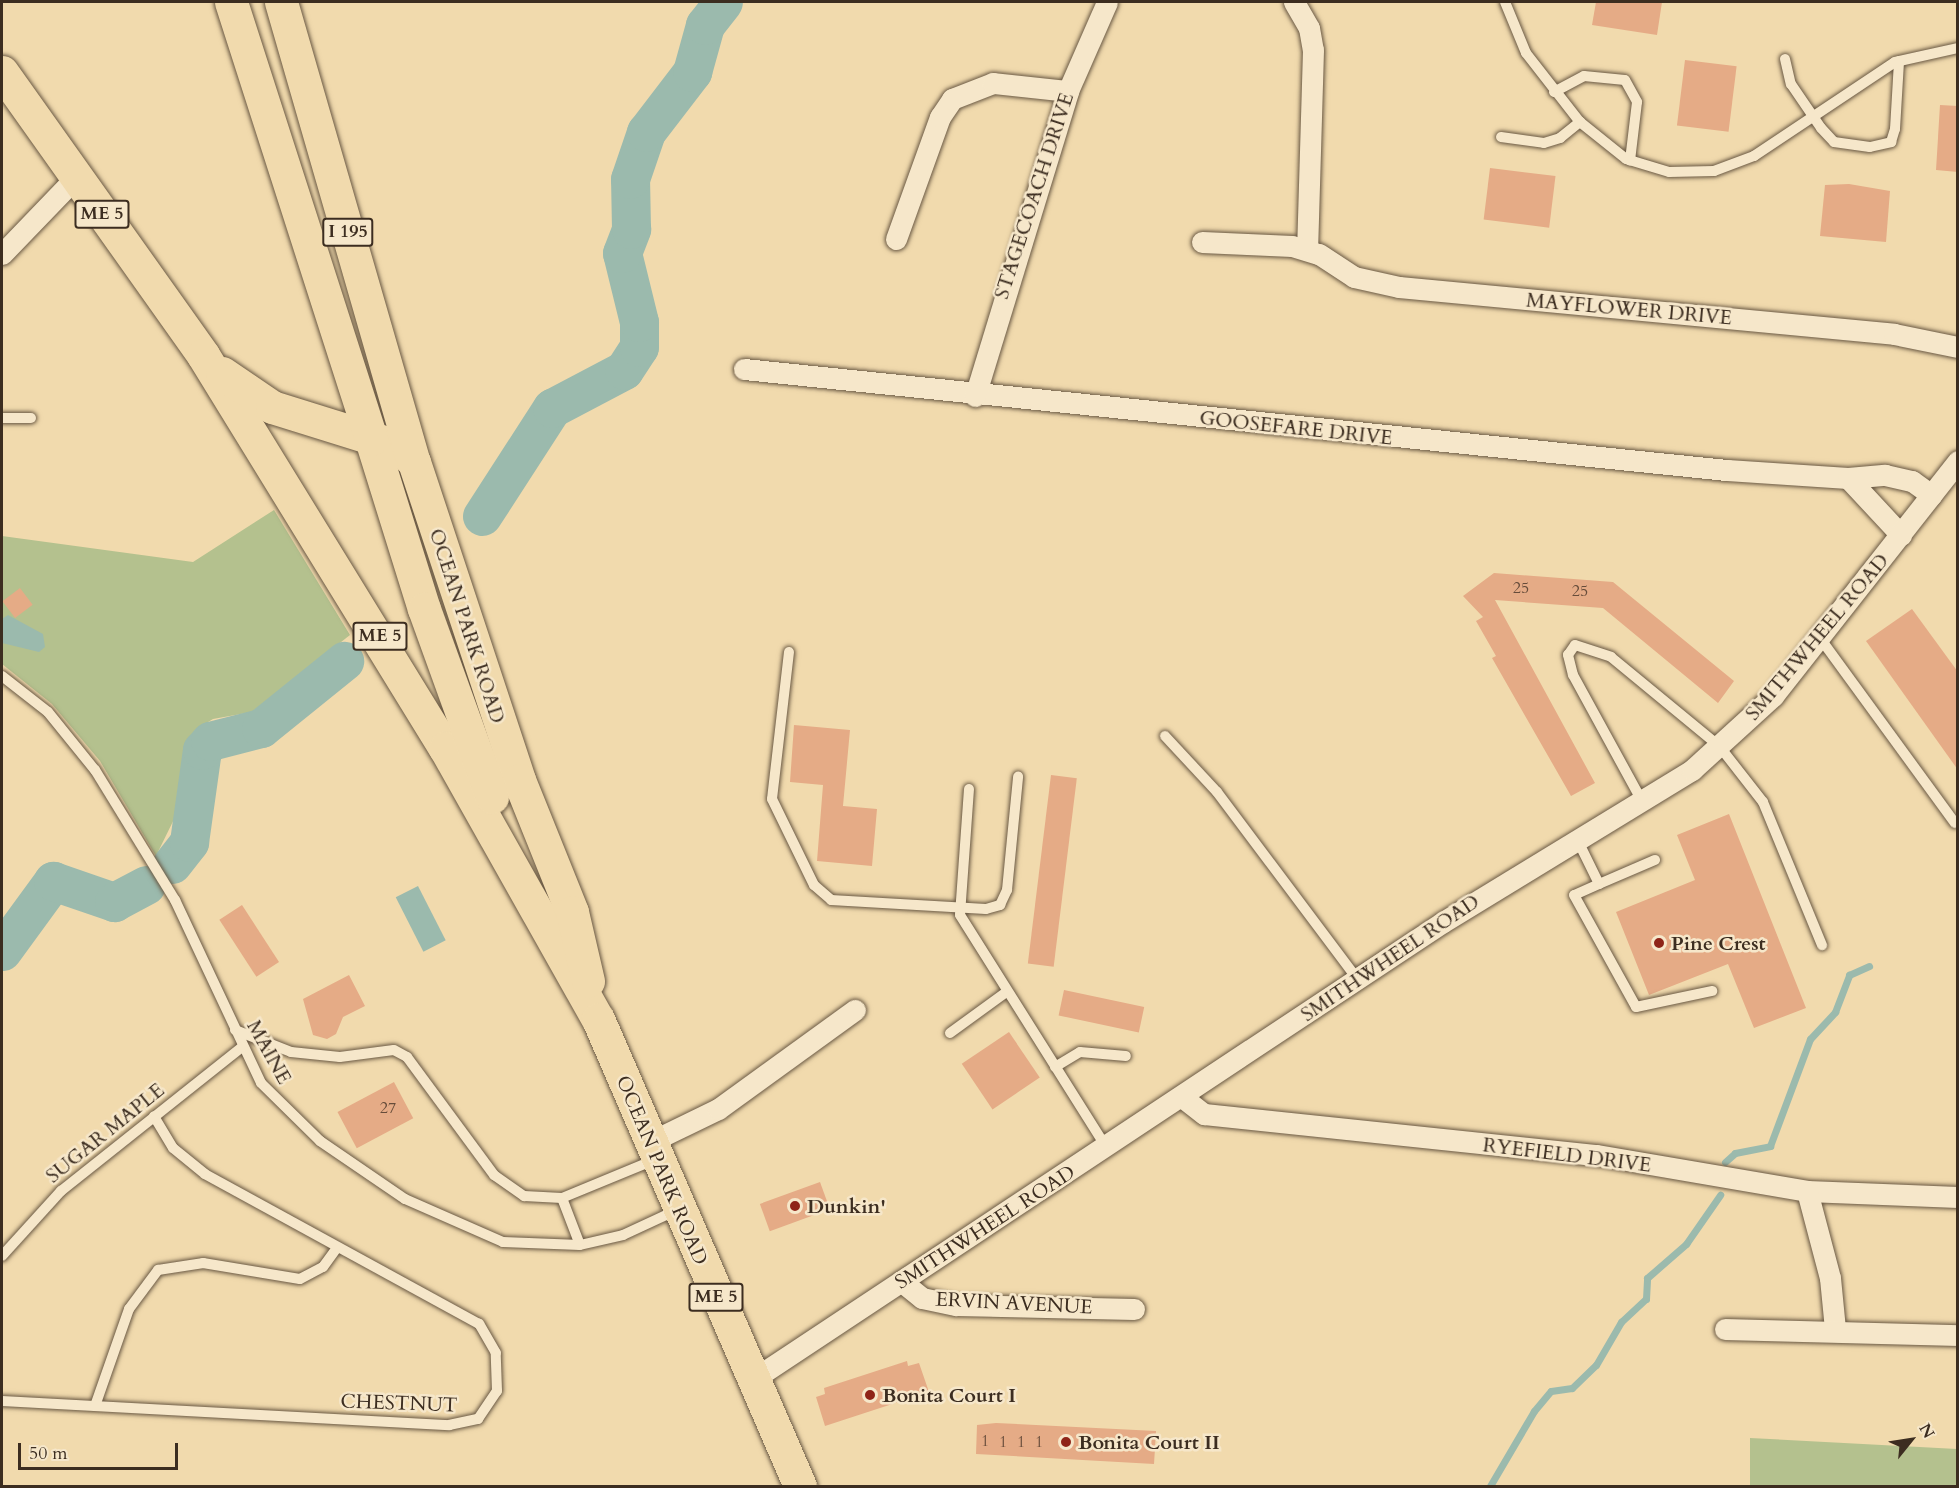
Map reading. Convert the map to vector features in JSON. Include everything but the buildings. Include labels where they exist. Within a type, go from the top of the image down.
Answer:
[{"type":"main road","name":"I 195","points":[[231,2],[371,439]]},
{"type":"main road","name":"I 195","points":[[281,2],[414,462]]},
{"type":"main road","name":"OCEAN PARK ROAD","points":[[2,72],[203,355],[278,471],[393,656],[598,1019],[752,1380],[800,1486]]},
{"type":"main road","name":"OCEAN PARK ROAD","points":[[203,355],[242,392],[312,422],[397,446],[414,462],[519,780],[572,912],[598,1019]]},
{"type":"main road","points":[[278,471],[285,447],[312,422]]},
{"type":"main road","points":[[371,439],[448,680],[543,924]]},
{"type":"street","name":"STAGECOACH DRIVE","points":[[975,396],[1068,91],[1107,2]]},
{"type":"street","points":[[1294,2],[1313,50],[1307,250]]},
{"type":"street","points":[[896,239],[940,117],[952,99],[993,83],[1068,91]]},
{"type":"street","points":[[2,254],[76,177]]},
{"type":"street","name":"MAYFLOWER DRIVE","points":[[1202,242],[1307,250],[1354,277],[1399,286],[1894,334],[1958,347]]},
{"type":"street","name":"GOOSEFARE DRIVE","points":[[744,369],[975,396],[1848,478],[1902,477],[1931,495]]},
{"type":"street","name":"SMITHWHEEL ROAD","points":[[752,1380],[1358,980],[1577,839],[1642,801],[1720,747],[1773,696],[1958,461]]},
{"type":"street","points":[[1848,478],[1901,535]]},
{"type":"street","points":[[654,1150],[717,1109],[855,1010]]},
{"type":"street","name":"RYEFIELD DRIVE","points":[[1182,1097],[1204,1114],[1597,1155],[1807,1191],[1958,1197]]},
{"type":"street","points":[[1807,1191],[1830,1278],[1835,1329]]},
{"type":"street","name":"ERVIN AVENUE","points":[[901,1281],[922,1298],[956,1305],[1134,1309]]},
{"type":"street","points":[[1725,1329],[1835,1329],[1958,1335]]},
{"type":"lane","points":[[1505,2],[1526,53],[1554,92],[1580,122],[1607,149],[1630,161],[1669,172],[1714,171],[1754,156],[1899,61],[1958,48]]},
{"type":"lane","points":[[1785,59],[1791,84],[1813,117],[1834,142],[1870,147],[1891,142],[1899,61]]},
{"type":"lane","points":[[1554,92],[1576,77],[1625,80],[1637,102],[1630,161]]},
{"type":"lane","points":[[1501,137],[1544,142],[1560,138],[1580,122]]},
{"type":"lane","points":[[2,418],[31,418]]},
{"type":"lane","points":[[1820,638],[1955,824]]},
{"type":"lane","points":[[1642,801],[1572,675],[1570,648],[1581,646],[1611,657],[1720,747],[1763,802],[1822,945]]},
{"type":"lane","points":[[789,652],[772,799],[814,885],[841,904],[995,908],[1004,899],[1018,777]]},
{"type":"lane","name":"MAINE","points":[[2,676],[48,712],[95,770],[175,900],[242,1047],[261,1083],[320,1141],[432,1214],[503,1242],[580,1245],[623,1235],[679,1209]]},
{"type":"lane","points":[[1165,736],[1217,792],[1358,980]]},
{"type":"lane","points":[[969,789],[958,908],[1005,993],[1106,1147]]},
{"type":"lane","points":[[1577,839],[1599,884]]},
{"type":"lane","points":[[1655,860],[1574,895],[1636,1007],[1712,991]]},
{"type":"lane","points":[[950,1033],[1005,993]]},
{"type":"lane","points":[[235,1030],[291,1052],[340,1057],[394,1050],[407,1057],[494,1175],[524,1196],[562,1198],[654,1150]]},
{"type":"lane","name":"SUGAR MAPLE","points":[[2,1256],[61,1191],[242,1047]]},
{"type":"lane","points":[[1055,1067],[1080,1052],[1126,1056]]},
{"type":"lane","name":"CHESTNUT","points":[[2,1401],[449,1425],[478,1419],[497,1391],[496,1353],[488,1334],[463,1314],[337,1248],[188,1164],[154,1116]]},
{"type":"lane","points":[[562,1198],[580,1245]]},
{"type":"lane","points":[[95,1407],[120,1328],[158,1270],[203,1263],[300,1279],[323,1267],[337,1248]]},
{"type":"green space","points":[[274,510],[350,635],[252,712],[213,719],[195,730],[185,745],[181,805],[156,856],[100,761],[52,704],[2,664],[2,536],[193,562]]},
{"type":"green space","points":[[1750,1438],[1957,1449],[1957,1486],[1750,1486]]},
{"type":"shaded area","points":[[8,615],[43,634],[45,647],[39,652],[2,643],[2,619]]},
{"type":"shaded area","points":[[418,886],[446,940],[423,952],[396,897]]},
{"type":"waterway","points":[[482,516],[552,408],[624,370],[639,347],[639,322],[622,253],[631,229],[630,179],[646,132],[692,72],[705,25],[723,2]]},
{"type":"waterway","points":[[172,864],[189,842],[202,750],[210,741],[261,728],[344,661]]},
{"type":"waterway","points":[[2,951],[53,881],[114,902],[146,885]]},
{"type":"waterway","points":[[1725,1162],[1735,1153],[1770,1146],[1810,1039],[1835,1012],[1849,975],[1869,966]]},
{"type":"waterway","points":[[1490,1486],[1534,1411],[1551,1391],[1572,1388],[1596,1365],[1621,1322],[1646,1299],[1647,1278],[1686,1244],[1720,1195]]},
{"type":"place","name":"Pine Crest","points":[[1659,943]]},
{"type":"place","name":"Dunkin'","points":[[795,1206]]},
{"type":"place","name":"Bonita Court I","points":[[870,1395]]},
{"type":"place","name":"Bonita Court II","points":[[1066,1442]]}]
